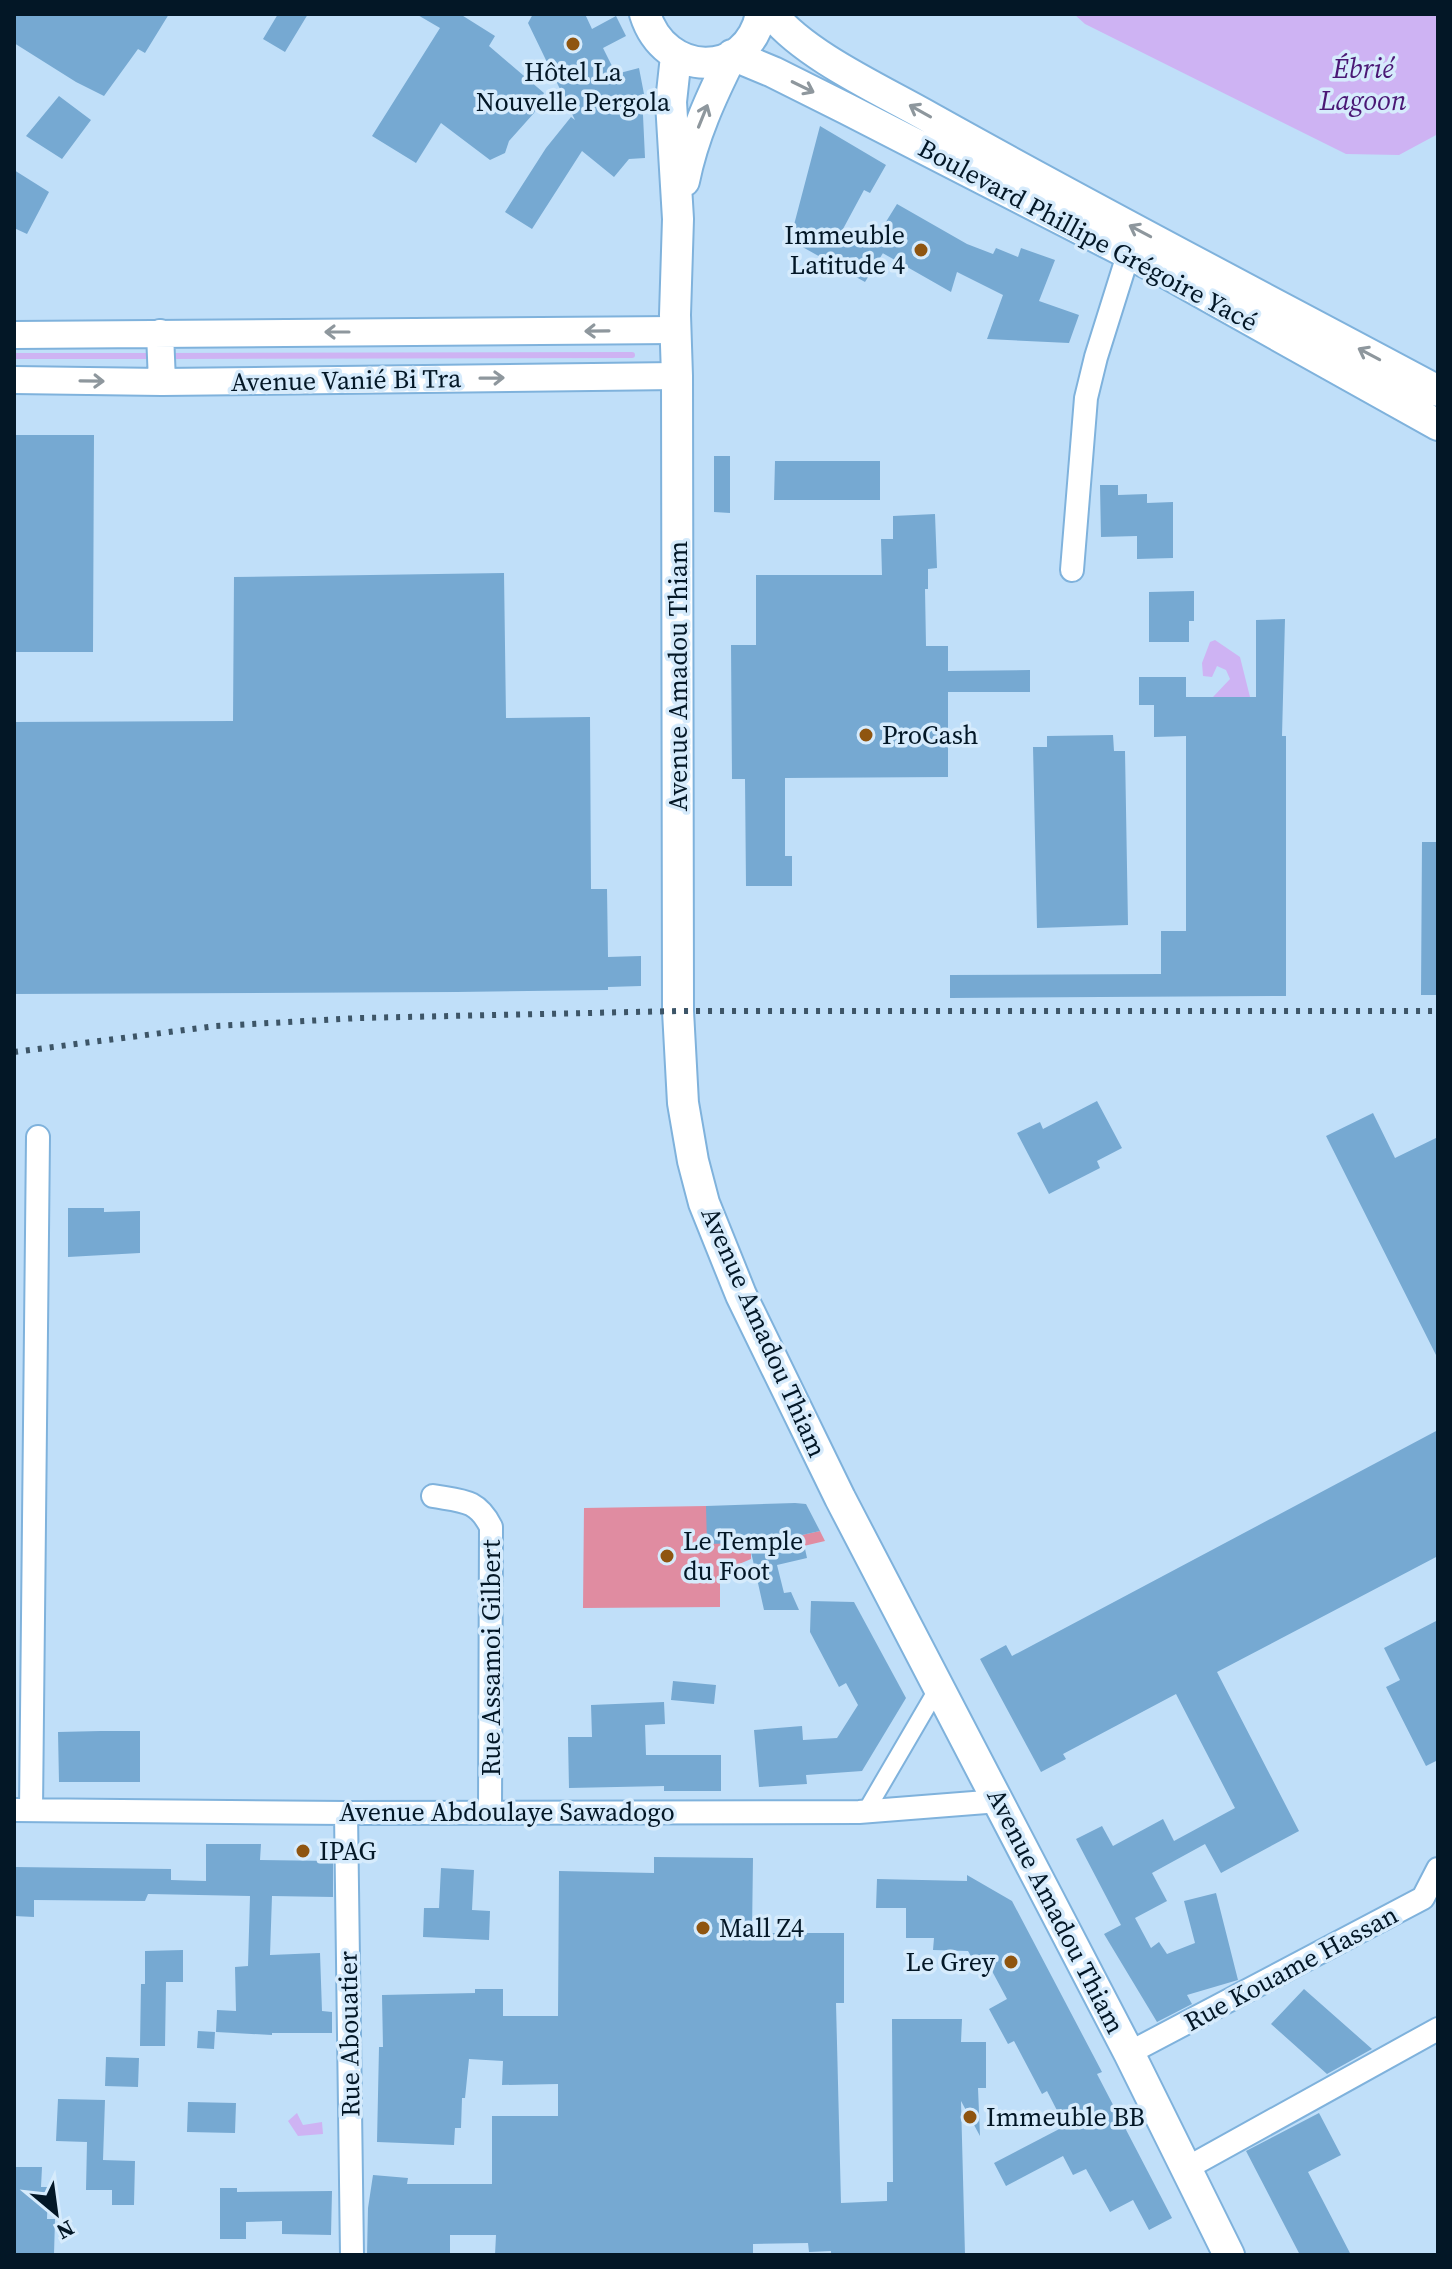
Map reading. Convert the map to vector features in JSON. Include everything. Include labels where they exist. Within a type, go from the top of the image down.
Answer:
[{"type":"main road","points":[[645,14],[656,39],[676,56],[704,63],[732,55]]},
{"type":"main road","name":"Avenue Amadou Thiam","points":[[678,219],[689,156],[703,113],[732,55],[745,46],[755,33],[761,14]]},
{"type":"main road","name":"Boulevard Phillipe Grégoire Yacé","points":[[772,14],[820,55],[988,150],[1438,391]]},
{"type":"main road","name":"Boulevard Phillipe Grégoire Yacé","points":[[732,55],[847,109],[1183,283],[1438,425]]},
{"type":"main road","name":"Avenue Amadou Thiam","points":[[676,56],[671,102],[678,219],[675,330],[678,1011],[683,1103],[693,1161],[704,1203],[752,1318],[840,1498],[1129,2053],[1229,2255]]},
{"type":"street","points":[[1072,570],[1086,398],[1128,255]]},
{"type":"street","name":"Avenue Vanié Bi Tra","points":[[14,335],[160,338],[675,330]]},
{"type":"street","points":[[160,338],[162,376]]},
{"type":"street","name":"Avenue Vanié Bi Tra","points":[[14,380],[162,376],[677,376]]},
{"type":"street","points":[[23,1810],[38,1137]]},
{"type":"street","name":"Rue Assamoi Gilbert","points":[[433,1496],[472,1502],[491,1527],[490,1811]]},
{"type":"street","points":[[866,1811],[939,1686]]},
{"type":"street","name":"Avenue Abdoulaye Sawadogo","points":[[23,1810],[346,1813],[866,1811],[999,1801]]},
{"type":"street","name":"Rue Abouatier","points":[[346,1813],[352,2255]]},
{"type":"street","name":"Rue Kouame Hassan","points":[[1129,2053],[1430,1902],[1438,1869]]},
{"type":"street","points":[[1187,2168],[1438,2029]]},
{"type":"shaded area","name":"Le Temple du Foot","points":[[706,1506],[770,1542],[820,1531],[825,1541],[774,1553],[751,1553],[751,1559],[720,1572],[720,1607],[583,1608],[584,1508]]},
{"type":"water","name":"Ébrié Lagoon","points":[[1074,14],[1438,14],[1438,134],[1399,155],[1346,154],[1085,24]]},
{"type":"water","points":[[1215,640],[1240,657],[1250,697],[1213,697],[1230,679],[1226,670],[1217,666],[1212,677],[1203,676],[1202,663],[1210,642]]},
{"type":"water","points":[[297,2113],[303,2125],[322,2122],[323,2134],[298,2136],[288,2121]]},
{"type":"building","points":[[14,14],[169,14],[145,53],[138,49],[104,96],[14,43]]},
{"type":"building","points":[[278,14],[308,14],[285,52],[263,39]]},
{"type":"building","points":[[416,14],[460,14],[495,36],[489,46],[544,93],[534,113],[509,141],[505,153],[490,160],[441,123],[416,163],[372,136],[440,28]]},
{"type":"building","points":[[533,14],[585,14],[592,29],[616,16],[626,36],[603,48],[616,74],[639,68],[644,94],[645,158],[629,159],[614,177],[582,151],[532,229],[505,212],[546,148],[571,117],[575,120],[528,23]]},
{"type":"building","points":[[59,96],[91,120],[62,159],[26,136]]},
{"type":"building","points":[[820,126],[886,165],[870,193],[864,190],[843,229],[871,246],[897,204],[967,244],[993,254],[996,248],[1018,257],[1021,248],[1055,260],[1039,301],[1079,315],[1069,343],[987,339],[1003,295],[957,272],[951,292],[883,253],[865,282],[790,240]]},
{"type":"building","points":[[14,170],[49,192],[27,234],[14,228]]},
{"type":"building","points":[[14,435],[94,435],[93,652],[14,652]]},
{"type":"building","points":[[714,456],[730,456],[730,513],[714,512]]},
{"type":"building","points":[[775,461],[880,461],[880,500],[774,500]]},
{"type":"building","points":[[1100,485],[1118,485],[1118,495],[1147,494],[1147,503],[1173,502],[1173,558],[1137,559],[1137,536],[1101,537]]},
{"type":"building","points":[[935,514],[937,568],[928,569],[928,589],[925,589],[926,646],[948,646],[948,671],[1030,670],[1030,692],[948,692],[948,777],[785,778],[785,856],[792,856],[792,886],[746,886],[745,779],[732,779],[731,645],[756,645],[756,575],[882,575],[881,539],[893,539],[893,516]]},
{"type":"building","points":[[504,573],[506,718],[590,717],[591,889],[607,889],[608,957],[641,956],[641,986],[608,987],[608,990],[456,992],[14,994],[14,722],[233,721],[234,577]]},
{"type":"building","points":[[1194,591],[1194,621],[1189,621],[1189,642],[1149,642],[1149,592]]},
{"type":"building","points":[[1285,619],[1282,736],[1286,736],[1286,996],[950,998],[950,975],[1161,974],[1161,931],[1186,931],[1186,736],[1154,737],[1154,705],[1139,705],[1139,677],[1186,677],[1186,697],[1256,697],[1256,620]]},
{"type":"building","points":[[1113,735],[1114,751],[1125,751],[1128,925],[1037,928],[1033,747],[1047,747],[1047,736]]},
{"type":"building","points":[[1422,842],[1438,842],[1438,995],[1421,995]]},
{"type":"building","points":[[1097,1101],[1122,1148],[1097,1161],[1100,1168],[1049,1194],[1017,1133],[1040,1122],[1043,1129]]},
{"type":"building","points":[[1373,1113],[1395,1158],[1438,1137],[1438,1359],[1326,1136]]},
{"type":"building","points":[[68,1208],[104,1208],[104,1212],[140,1211],[140,1253],[68,1257]]},
{"type":"building","points":[[1438,1430],[1438,1556],[1217,1672],[1299,1831],[1221,1873],[1205,1844],[1152,1873],[1167,1901],[1135,1918],[1151,1948],[1159,1942],[1167,1954],[1195,1943],[1184,1901],[1216,1893],[1238,1980],[1187,1995],[1192,2004],[1157,2022],[1104,1934],[1121,1925],[1076,1839],[1102,1826],[1113,1846],[1163,1819],[1174,1841],[1235,1808],[1176,1694],[1063,1754],[1066,1759],[1041,1772],[980,1659],[1006,1645],[1012,1656]]},
{"type":"building","points":[[806,1504],[820,1531],[802,1535],[807,1558],[777,1565],[784,1593],[791,1592],[799,1610],[764,1610],[749,1543],[707,1544],[706,1506]]},
{"type":"building","points":[[811,1601],[854,1602],[906,1698],[862,1771],[806,1775],[807,1784],[759,1787],[754,1730],[802,1726],[803,1740],[837,1738],[858,1705],[846,1683],[839,1687],[810,1632]]},
{"type":"building","points":[[1438,1620],[1438,1760],[1426,1766],[1386,1687],[1400,1680],[1384,1648]]},
{"type":"building","points":[[673,1681],[716,1685],[714,1704],[671,1700]]},
{"type":"building","points":[[664,1702],[665,1724],[645,1725],[646,1755],[721,1755],[721,1791],[664,1791],[664,1786],[569,1788],[568,1737],[592,1737],[591,1705]]},
{"type":"building","points":[[140,1731],[140,1782],[59,1782],[58,1732]]},
{"type":"building","points":[[206,1844],[261,1844],[260,1860],[333,1861],[333,1897],[272,1896],[270,1955],[320,1953],[322,2011],[332,2012],[332,2033],[272,2035],[216,2032],[217,2010],[236,2011],[235,1967],[248,1966],[250,1896],[148,1894],[145,1901],[34,1900],[34,1917],[14,1916],[14,1867],[171,1869],[171,1880],[206,1881]]},
{"type":"building","points":[[654,1857],[753,1858],[752,1933],[844,1933],[844,2003],[836,2003],[841,2203],[887,2201],[887,2182],[893,2182],[892,2019],[962,2019],[961,2042],[986,2042],[986,2088],[978,2088],[980,2136],[961,2101],[965,2255],[831,2255],[831,2251],[809,2252],[808,2243],[753,2244],[753,2255],[495,2255],[496,2235],[450,2235],[450,2255],[367,2255],[368,2208],[373,2175],[408,2178],[407,2184],[492,2184],[492,2116],[558,2116],[558,2084],[502,2085],[503,2061],[469,2059],[465,2098],[462,2098],[461,2128],[455,2128],[454,2145],[377,2142],[379,2047],[383,2047],[382,1995],[475,1993],[475,1989],[503,1989],[503,2016],[558,2016],[559,1871],[654,1873]]},
{"type":"building","points":[[441,1868],[474,1870],[472,1910],[490,1911],[489,1940],[423,1937],[424,1908],[439,1908]]},
{"type":"building","points":[[967,1875],[1012,1901],[1102,2072],[1097,2074],[1172,2218],[1149,2230],[1133,2200],[1110,2212],[1086,2169],[1073,2175],[1063,2156],[1006,2186],[994,2163],[1065,2126],[1047,2091],[1042,2094],[1014,2041],[1008,2044],[989,2009],[1007,1999],[985,1958],[975,1963],[968,1951],[933,1950],[934,1938],[906,1938],[906,1908],[876,1908],[877,1879],[967,1881]]},
{"type":"building","points":[[183,1950],[183,1982],[166,1982],[165,2046],[140,2046],[145,1951]]},
{"type":"building","points":[[1304,1989],[1372,2049],[1327,2074],[1271,2024]]},
{"type":"building","points":[[198,2031],[215,2032],[214,2049],[197,2048]]},
{"type":"building","points":[[106,2057],[139,2058],[138,2087],[105,2086]]},
{"type":"building","points":[[58,2099],[105,2100],[103,2160],[135,2161],[134,2205],[112,2205],[112,2190],[86,2190],[87,2142],[56,2141]]},
{"type":"building","points":[[188,2102],[236,2103],[235,2133],[187,2132]]},
{"type":"building","points":[[1319,2113],[1341,2155],[1308,2172],[1351,2255],[1300,2255],[1246,2151]]},
{"type":"building","points":[[14,2167],[42,2167],[41,2187],[48,2187],[47,2219],[55,2219],[54,2255],[14,2255]]},
{"type":"building","points":[[220,2188],[237,2188],[237,2192],[332,2191],[331,2235],[282,2234],[282,2221],[246,2222],[246,2239],[220,2239]]},
{"type":"waterway","points":[[166,356],[632,355]]},
{"type":"waterway","points":[[14,356],[154,356]]},
{"type":"railway","points":[[14,1052],[216,1026],[359,1018],[678,1011],[1438,1011]]},
{"type":"place","name":"Hôtel La Nouvelle Pergola","points":[[573,44]]},
{"type":"place","name":"Immeuble Latitude 4","points":[[921,250]]},
{"type":"place","name":"ProCash","points":[[866,735]]},
{"type":"place","name":"Le Temple du Foot","points":[[667,1556]]},
{"type":"place","name":"IPAG","points":[[303,1851]]},
{"type":"place","name":"Mall Z4","points":[[703,1928]]},
{"type":"place","name":"Le Grey","points":[[1011,1962]]},
{"type":"place","name":"Immeuble BB","points":[[970,2117]]}]
